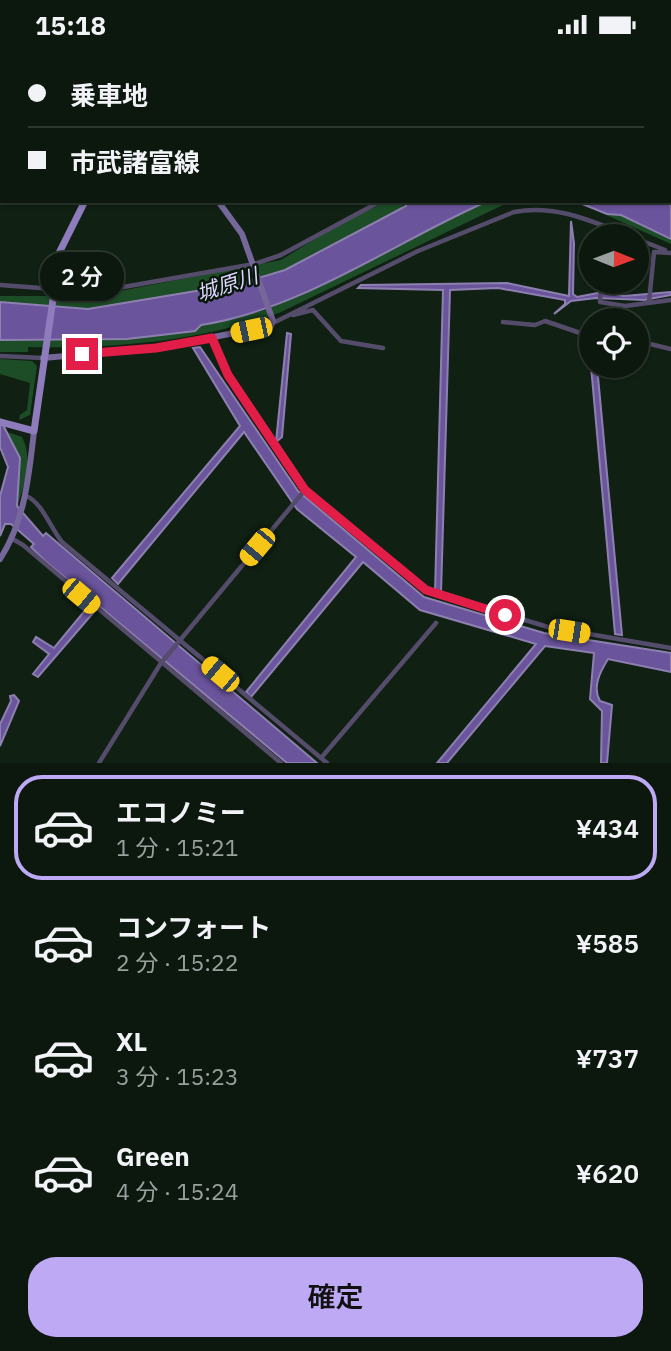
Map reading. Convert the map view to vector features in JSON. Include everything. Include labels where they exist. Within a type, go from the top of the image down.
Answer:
[{"type":"main road","points":[[0,559],[13,535],[25,500],[52,289],[60,251],[84,203]]},
{"type":"main road","points":[[43,358],[122,353],[212,338],[273,322],[242,234],[219,203]]},
{"type":"main road","points":[[3,423],[34,431]]},
{"type":"street","points":[[0,285],[95,292],[254,264],[281,255],[377,203]]},
{"type":"street","points":[[273,322],[418,251],[514,212],[530,209],[566,212],[598,224]]},
{"type":"street","points":[[649,244],[671,253]]},
{"type":"street","points":[[649,301],[653,252],[671,253]]},
{"type":"street","points":[[599,294],[600,302],[625,306],[671,300]]},
{"type":"street","points":[[289,316],[313,310],[341,341],[383,348]]},
{"type":"street","points":[[503,321],[534,325],[545,321],[579,333]]},
{"type":"street","points":[[212,338],[228,375],[304,491],[432,593],[548,627],[671,648]]},
{"type":"street","points":[[649,344],[671,349]]},
{"type":"street","points":[[0,356],[43,358]]},
{"type":"street","points":[[99,763],[161,662],[304,491]]},
{"type":"street","points":[[25,500],[31,498],[62,542],[178,642],[327,763]]},
{"type":"street","points":[[13,535],[281,763]]},
{"type":"street","points":[[321,758],[436,623]]},
{"type":"green space","points":[[384,203],[405,203],[389,221],[257,285],[238,284],[88,309],[0,303],[0,296],[94,296],[281,260],[341,223]]},
{"type":"green space","points":[[479,203],[568,203],[505,204],[281,312],[251,322],[156,341],[28,347],[28,352],[0,352],[0,324],[190,331],[201,325],[266,310]]},
{"type":"green space","points":[[579,203],[607,203],[649,224],[626,224]]},
{"type":"green space","points":[[649,224],[671,235],[671,244],[649,234]]},
{"type":"green space","points":[[0,359],[32,361],[37,366],[30,415],[19,420],[20,415],[27,410],[30,383],[0,374]]},
{"type":"green space","points":[[4,431],[22,437],[27,453],[25,480],[17,506],[20,458]]},
{"type":"shaded area","points":[[407,203],[484,203],[312,290],[239,317],[201,325],[195,331],[127,339],[0,340],[0,302],[88,309],[238,284],[285,270],[406,206]]},
{"type":"shaded area","points":[[580,203],[667,203],[671,205],[671,239],[649,228],[649,224],[640,224],[621,215],[607,214]]},
{"type":"shaded area","points":[[571,221],[574,243],[573,294],[577,297],[593,294],[624,296],[671,292],[671,295],[644,300],[596,298],[571,301],[554,314],[565,304],[565,300],[498,288],[450,290],[441,593],[435,592],[443,290],[358,288],[361,285],[507,283],[569,296]]},
{"type":"shaded area","points":[[287,333],[291,334],[282,437],[276,442]]},
{"type":"shaded area","points":[[200,347],[298,491],[424,597],[544,633],[671,653],[671,672],[608,659],[605,664],[597,690],[600,701],[612,705],[607,763],[601,763],[602,711],[590,699],[594,653],[545,646],[447,763],[437,763],[536,644],[420,610],[363,562],[251,697],[246,692],[356,557],[297,509],[244,432],[118,584],[112,578],[240,426],[193,348]]},
{"type":"shaded area","points":[[592,378],[598,378],[622,635],[615,634]]},
{"type":"shaded area","points":[[0,419],[20,458],[17,506],[43,536],[46,533],[317,763],[287,763],[45,561],[31,547],[34,544],[11,524],[5,524],[0,536],[0,496],[8,467],[0,447]]},
{"type":"shaded area","points":[[87,608],[93,613],[38,677],[33,674],[49,654],[33,642],[36,637],[54,648]]},
{"type":"shaded area","points":[[14,695],[19,701],[0,746],[0,724],[11,701],[10,696]]},
{"type":"route","points":[[82,354],[122,353],[212,338],[228,375],[305,490],[426,590],[505,615]]},
{"type":"water label","name":"城原川","points":[[227,284]]}]
